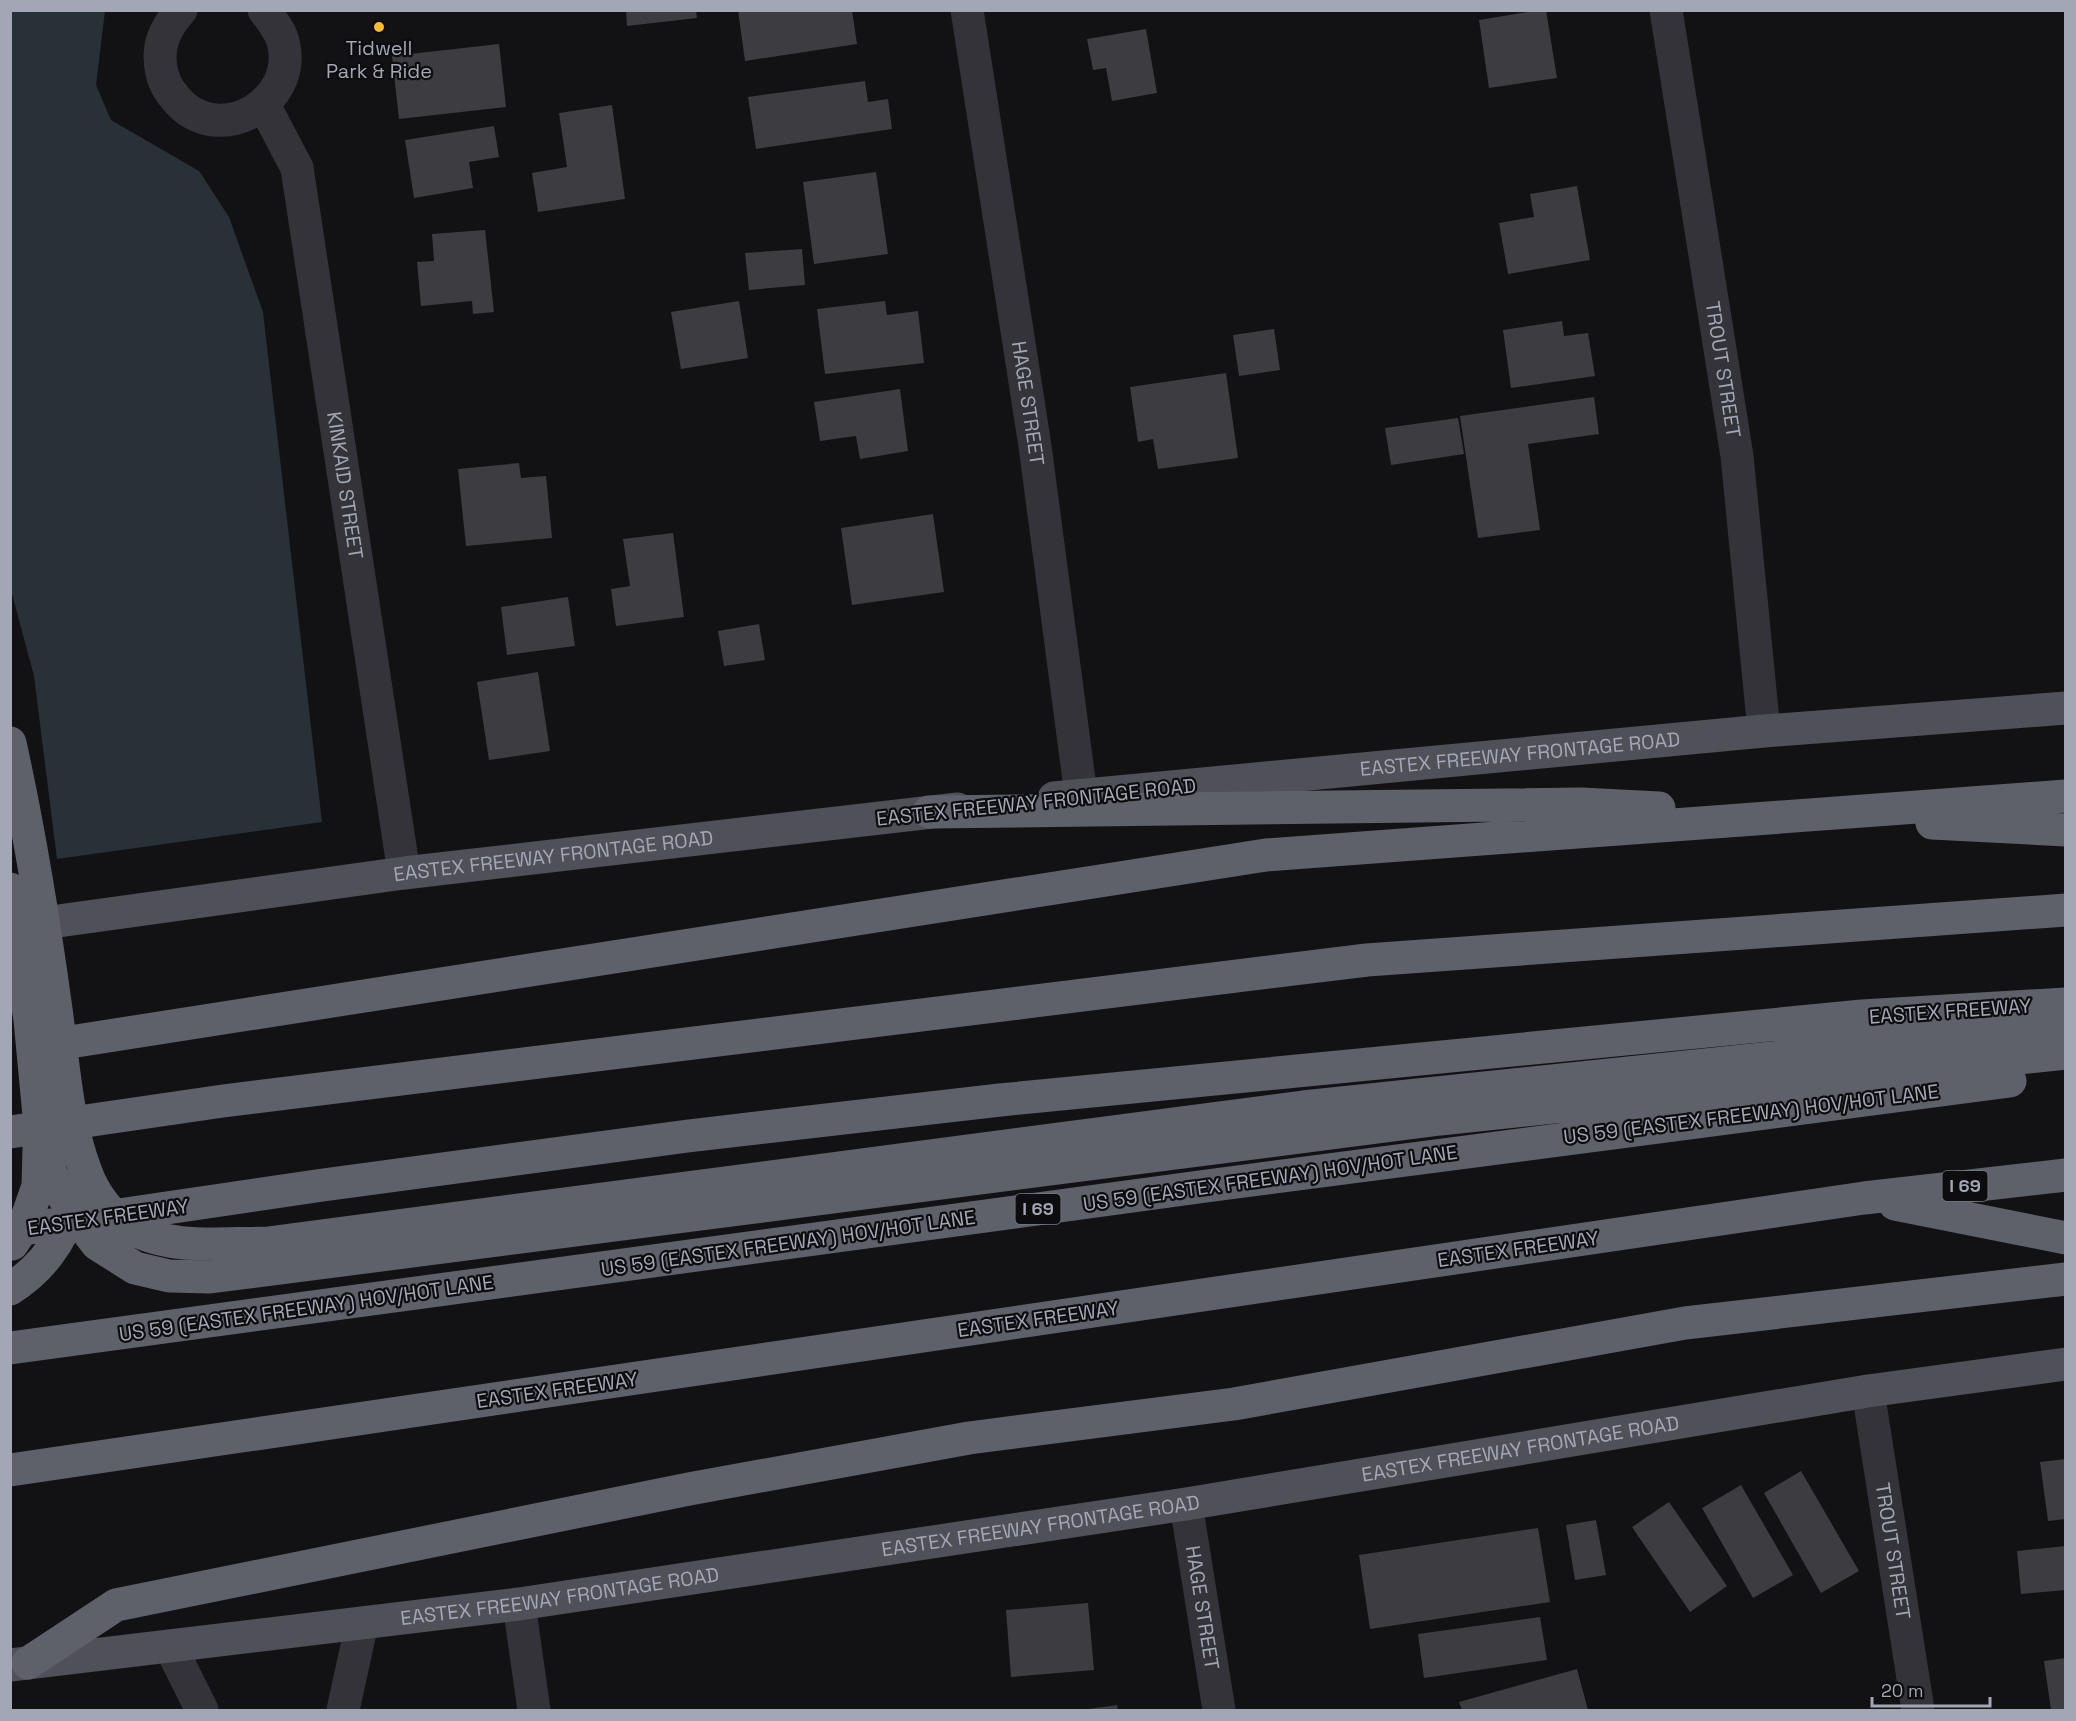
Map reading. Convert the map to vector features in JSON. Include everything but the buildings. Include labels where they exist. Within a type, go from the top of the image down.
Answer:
[{"type":"highway","points":[[10,743],[44,921],[74,1135],[86,1173],[101,1202],[125,1224],[148,1237],[188,1244],[268,1243],[2066,1053]]},
{"type":"highway","points":[[10,1051],[1266,855],[2066,796]]},
{"type":"highway","points":[[929,813],[1581,804],[2066,830]]},
{"type":"highway","points":[[10,889],[30,1020],[25,1129],[38,1186],[24,1226],[10,1247]]},
{"type":"highway","points":[[25,1129],[223,1101],[1367,960],[2066,910]]},
{"type":"highway","name":"EASTEX FREEWAY","points":[[10,1231],[322,1185],[688,1136],[1000,1100],[1862,1016],[2066,1004]]},
{"type":"highway","points":[[25,1129],[70,1210],[97,1244],[135,1268],[169,1276],[210,1276],[849,1180],[1303,1107],[1954,1039],[2066,1025]]},
{"type":"highway","name":"US 59 (EASTEX FREEWAY) HOV/HOT LANE","points":[[10,1348],[1202,1186],[2066,1074]]},
{"type":"highway","points":[[10,1289],[25,1280],[59,1241],[70,1210],[74,1135]]},
{"type":"highway","name":"EASTEX FREEWAY","points":[[10,1470],[1864,1198],[2066,1175]]},
{"type":"highway","points":[[1864,1198],[2066,1238]]},
{"type":"highway","points":[[19,1664],[116,1605],[689,1489],[969,1438],[1234,1404],[1685,1323],[2066,1279]]},
{"type":"main road","name":"EASTEX FREEWAY FRONTAGE ROAD","points":[[10,928],[404,873],[1082,795],[1764,731],[2066,708]]},
{"type":"main road","name":"EASTEX FREEWAY FRONTAGE ROAD","points":[[19,1664],[519,1604],[1186,1504],[1868,1391],[2066,1364]]},
{"type":"street","points":[[181,10],[169,23],[161,41],[159,61],[164,81],[174,98],[189,111],[208,119],[228,121],[247,116],[264,105],[278,88],[284,68],[284,46],[276,26],[264,10]]},
{"type":"street","name":"HAGE STREET","points":[[967,10],[1035,446],[1082,795]]},
{"type":"street","name":"TROUT STREET","points":[[1666,10],[1737,456],[1764,731]]},
{"type":"street","name":"KINKAID STREET","points":[[264,105],[297,168],[404,873]]},
{"type":"street","name":"TROUT STREET","points":[[1868,1391],[1918,1710]]},
{"type":"street","name":"HAGE STREET","points":[[1186,1504],[1219,1710]]},
{"type":"street","points":[[519,1604],[534,1710]]},
{"type":"street","points":[[343,1710],[362,1623]]},
{"type":"street","points":[[170,1646],[202,1710]]},
{"type":"shaded area","points":[[10,11],[105,11],[96,85],[111,120],[199,171],[229,217],[263,312],[322,822],[57,859],[34,676],[11,590]]},
{"type":"place","name":"Tidwell Park & Ride","points":[[379,27]]}]
